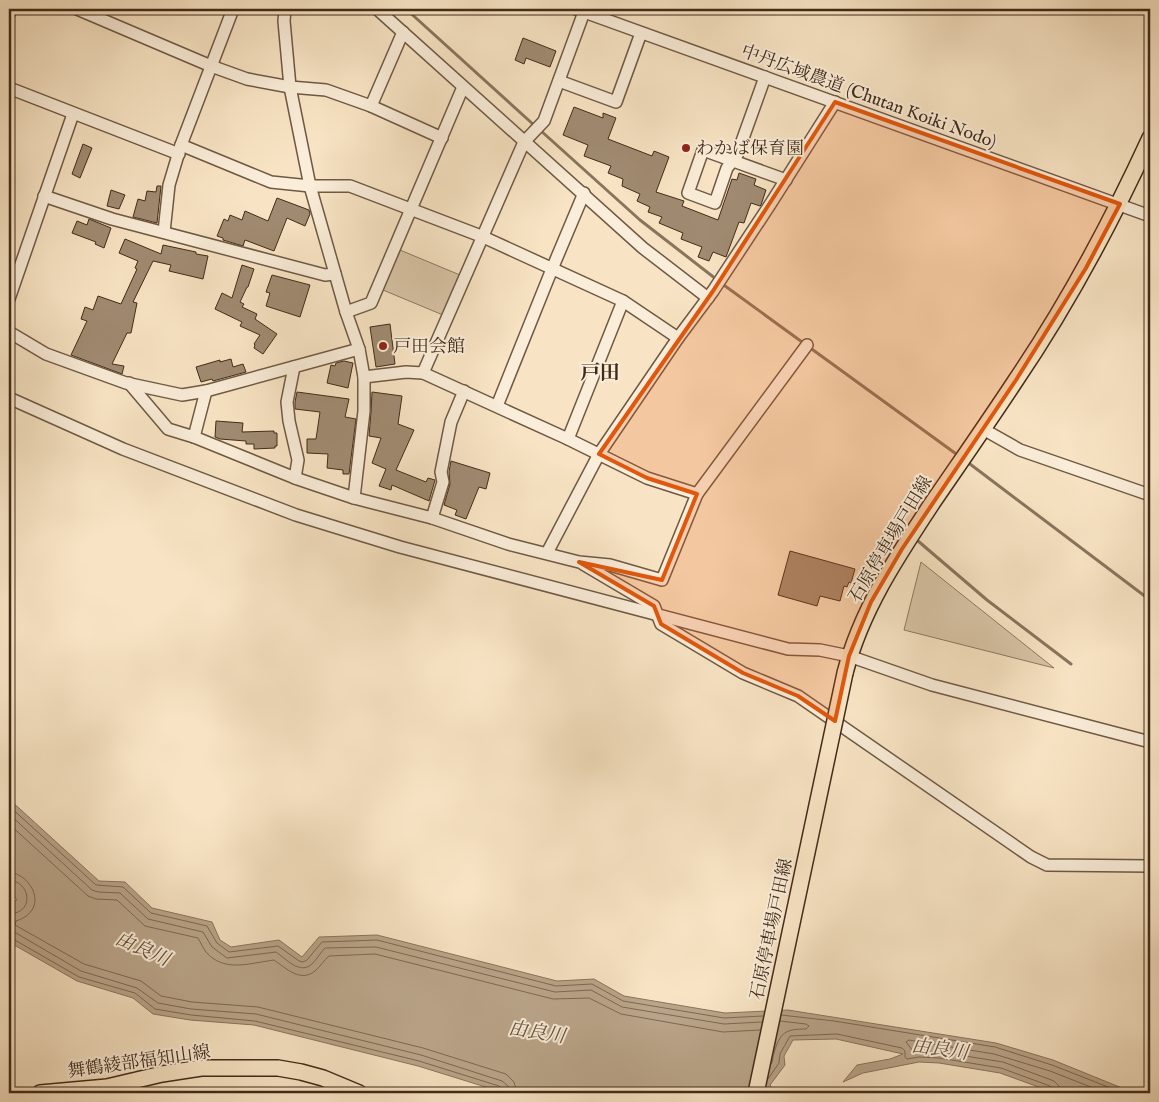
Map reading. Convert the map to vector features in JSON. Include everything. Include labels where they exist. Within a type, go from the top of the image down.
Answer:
[{"type":"main road","name":"石原停車場戸田線","points":[[756,1093],[845,673],[858,630],[902,549],[1061,310],[1086,268],[1120,204],[1150,138]]},
{"type":"main road","name":"舞鶴綾部福知山線","points":[[40,1093],[107,1087],[162,1074],[201,1068],[278,1068],[301,1072],[360,1093]]},
{"type":"street","points":[[9,14],[11,9]]},
{"type":"street","points":[[77,9],[210,66],[247,79],[290,87],[326,90],[371,106],[442,138]]},
{"type":"street","points":[[164,232],[169,185],[180,149],[233,9]]},
{"type":"street","points":[[285,9],[284,21],[290,87],[310,186],[346,312],[359,349],[364,377],[364,411],[354,498]]},
{"type":"street","points":[[377,9],[463,87],[526,140],[643,248],[710,295]]},
{"type":"street","points":[[422,373],[481,236],[526,140],[544,121],[559,81],[580,10]]},
{"type":"street","name":"中丹広域農道 (Chutan Koiki Nodo)","points":[[580,10],[1150,216]]},
{"type":"street","points":[[371,106],[403,32]]},
{"type":"street","points":[[559,81],[616,102],[641,32]]},
{"type":"street","points":[[765,77],[734,158],[727,168],[715,203],[688,193],[704,150],[734,158],[787,177]]},
{"type":"street","points":[[346,312],[371,303],[463,87]]},
{"type":"street","points":[[9,88],[73,114],[180,149],[271,182],[310,186],[350,186],[412,209],[481,236],[623,301],[678,338]]},
{"type":"street","points":[[548,553],[599,454],[678,338],[710,295],[835,102]]},
{"type":"street","points":[[9,299],[73,114]]},
{"type":"street","points":[[498,406],[584,193]]},
{"type":"street","points":[[44,196],[112,219],[325,275],[335,274]]},
{"type":"street","points":[[568,439],[623,301]]},
{"type":"street","points":[[9,332],[46,354],[129,383],[182,394],[206,391],[359,349]]},
{"type":"street","points":[[129,383],[168,429],[194,437],[295,478],[354,498],[432,518],[508,544],[579,562],[610,565],[662,580],[697,494],[807,345]]},
{"type":"street","points":[[294,367],[287,402],[298,460],[295,478]]},
{"type":"street","points":[[364,377],[406,372],[422,373],[498,406],[647,478],[697,494]]},
{"type":"street","points":[[194,437],[206,391]]},
{"type":"street","points":[[432,518],[443,482],[441,472],[451,422],[464,392]]},
{"type":"street","points":[[9,398],[123,449],[296,515],[400,547],[788,649],[820,650],[849,656],[932,686],[1150,742]]},
{"type":"street","points":[[983,429],[1020,450],[1150,496]]},
{"type":"street","points":[[579,562],[654,606],[661,624],[742,672],[798,696],[1032,857],[1048,865],[1150,866]]},
{"type":"highlighted area","points":[[835,102],[1120,204],[1086,268],[1016,380],[902,549],[871,602],[849,656],[835,721],[798,696],[743,673],[661,624],[654,606],[579,562],[662,580],[697,494],[647,478],[599,454],[713,291]]},
{"type":"shaded area","points":[[400,250],[460,275],[443,315],[383,290]]},
{"type":"shaded area","points":[[921,562],[1054,668],[904,630]]},
{"type":"water","name":"由良川","points":[[9,799],[99,881],[125,882],[152,908],[212,922],[220,940],[231,947],[279,940],[302,957],[319,937],[377,935],[557,981],[594,979],[624,996],[725,1013],[788,1010],[996,1043],[1053,1060],[1122,1088],[1150,1088],[1150,1093],[1055,1093],[1000,1073],[939,1063],[919,1062],[863,1073],[843,1082],[857,1065],[890,1059],[903,1054],[836,1039],[793,1040],[784,1056],[785,1065],[770,1085],[775,1093],[505,1093],[418,1066],[254,1025],[190,1020],[153,1014],[133,998],[77,981],[9,942],[9,904],[17,900],[9,888]]},
{"type":"building","points":[[523,38],[556,51],[550,67],[526,58],[524,64],[515,60]]},
{"type":"building","points":[[574,107],[603,118],[603,113],[616,118],[608,139],[652,156],[654,151],[669,157],[656,192],[684,201],[682,206],[718,220],[732,179],[737,180],[739,173],[756,179],[754,185],[766,190],[761,205],[751,203],[744,223],[739,222],[726,257],[713,252],[709,261],[698,257],[702,247],[681,239],[683,233],[659,223],[662,217],[648,212],[650,207],[637,201],[640,194],[622,186],[623,179],[608,173],[611,166],[584,156],[588,145],[563,135]]},
{"type":"building","points":[[83,144],[92,148],[80,178],[72,174]]},
{"type":"building","points":[[157,186],[161,186],[157,223],[133,217],[138,199],[145,201],[147,191],[156,192]]},
{"type":"building","points":[[111,190],[125,195],[119,209],[107,206]]},
{"type":"building","points":[[277,198],[309,210],[310,214],[305,226],[287,218],[274,251],[245,240],[243,246],[223,240],[223,238],[217,236],[224,219],[228,221],[230,215],[242,220],[245,211],[268,221]]},
{"type":"building","points":[[89,219],[111,228],[104,248],[95,244],[96,242],[72,233],[77,221],[87,225]]},
{"type":"building","points":[[125,239],[161,254],[163,245],[208,256],[203,279],[169,271],[171,265],[153,261],[133,302],[137,303],[131,333],[127,333],[112,364],[124,366],[122,374],[71,355],[87,321],[81,319],[85,307],[93,310],[98,296],[121,304],[137,269],[135,268],[138,261],[119,253]]},
{"type":"building","points":[[242,265],[254,269],[248,287],[240,302],[244,304],[242,307],[257,314],[255,319],[277,334],[263,354],[254,348],[254,344],[260,335],[240,326],[242,322],[215,309],[222,293],[232,298]]},
{"type":"building","points":[[272,275],[310,285],[300,317],[266,306],[270,293],[266,292]]},
{"type":"building","name":"戸田会館","points":[[390,324],[395,364],[376,367],[370,327]]},
{"type":"building","points":[[231,359],[233,367],[243,364],[246,372],[213,381],[212,379],[201,382],[196,367]]},
{"type":"building","points":[[344,361],[353,363],[348,388],[327,383],[331,365],[335,366],[336,363]]},
{"type":"building","points":[[297,392],[349,399],[345,417],[356,419],[349,474],[343,474],[343,470],[327,468],[328,454],[307,453],[307,439],[316,439],[320,412],[295,409]]},
{"type":"building","points":[[372,392],[402,396],[398,424],[414,430],[396,470],[426,482],[428,478],[435,480],[429,501],[392,485],[391,490],[379,486],[386,469],[372,463],[381,438],[369,436]]},
{"type":"building","points":[[216,421],[243,423],[242,432],[274,431],[274,433],[277,433],[277,446],[275,448],[254,449],[254,444],[246,444],[246,441],[215,437]]},
{"type":"building","points":[[451,461],[490,473],[486,489],[479,487],[466,519],[455,515],[457,510],[444,505],[450,484],[449,472]]},
{"type":"building","points":[[790,551],[855,569],[851,583],[849,582],[847,587],[844,586],[840,601],[820,596],[817,606],[778,595]]},
{"type":"waterway","points":[[406,9],[535,126]]},
{"type":"waterway","points":[[540,130],[640,220],[716,279]]},
{"type":"waterway","points":[[721,283],[959,456]]},
{"type":"waterway","points":[[966,461],[1150,600]]},
{"type":"waterway","points":[[918,541],[987,600],[1071,664]]},
{"type":"place","name":"わかば保育園","points":[[686,148]]},
{"type":"place","name":"戸田会館","points":[[383,346]]},
{"type":"district","name":"戸田","points":[[600,372]]}]
